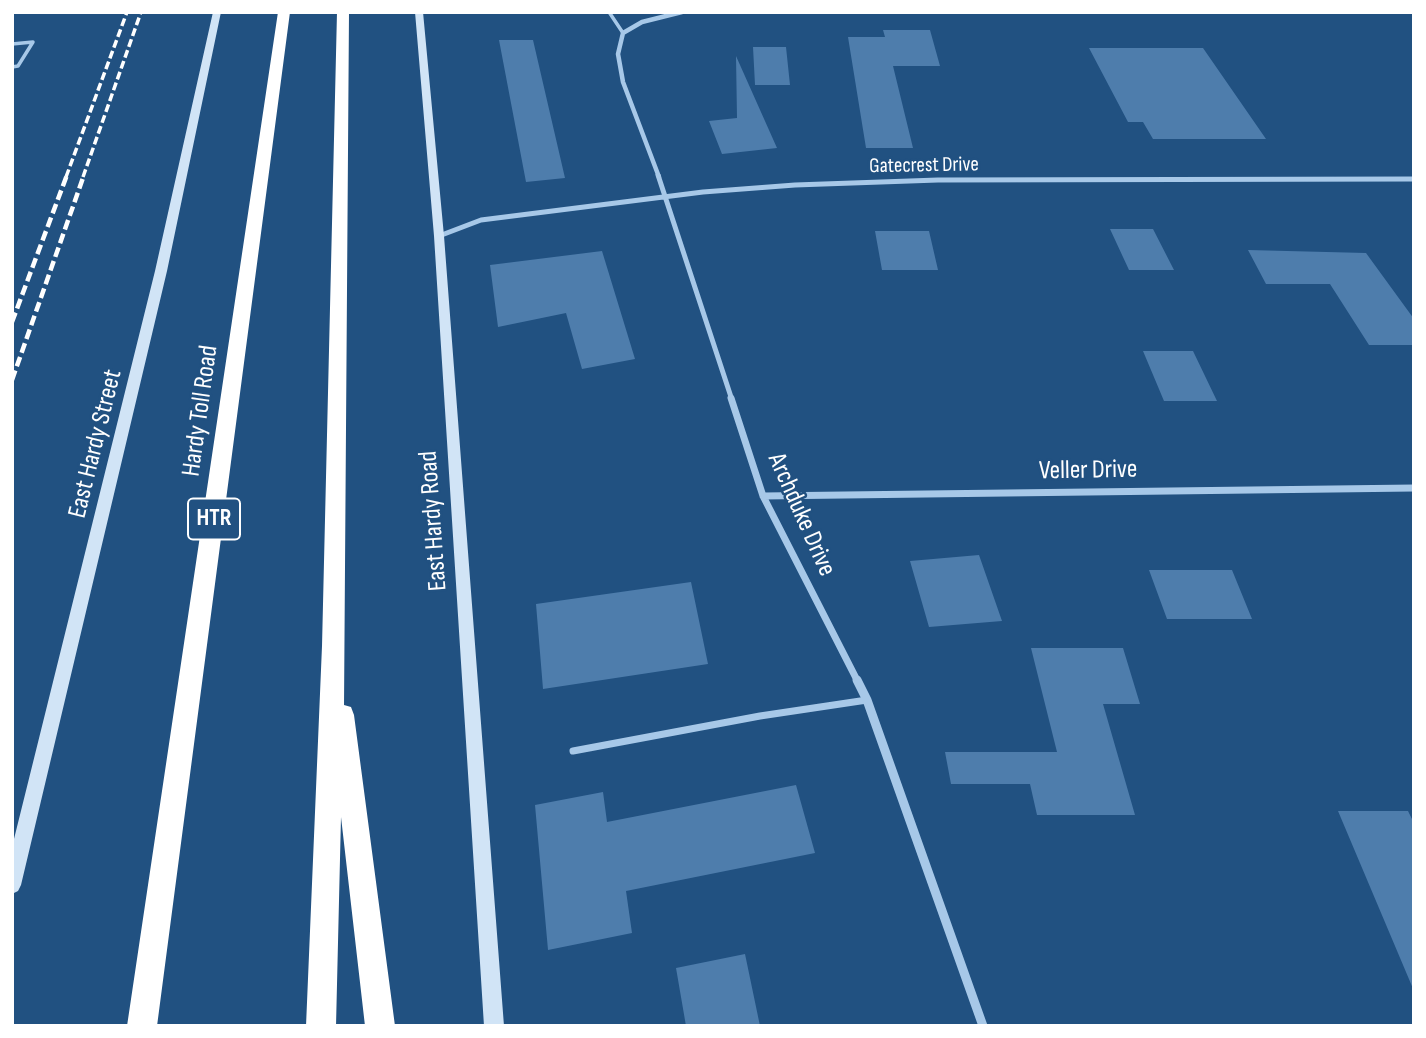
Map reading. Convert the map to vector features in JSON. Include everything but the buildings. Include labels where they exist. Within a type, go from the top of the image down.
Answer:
[{"type":"highway","name":"Hardy Toll Road","points":[[142,1026],[284,12]]},
{"type":"highway","points":[[321,1026],[334,646],[343,12]]},
{"type":"highway","points":[[334,646],[380,1026]]},
{"type":"main road","name":"East Hardy Street","points":[[12,885],[161,271],[217,12]]},
{"type":"main road","name":"East Hardy Road","points":[[419,12],[439,236],[494,1026]]},
{"type":"street","points":[[623,33],[642,22],[682,12]]},
{"type":"street","name":"Archduke Drive","points":[[623,33],[618,54],[623,82],[667,198],[763,496],[867,700],[984,1026]]},
{"type":"street","name":"Gatecrest Drive","points":[[439,236],[481,220],[795,185],[938,180],[1414,178]]},
{"type":"street","name":"Veller Drive","points":[[763,496],[1414,488]]},
{"type":"lane","points":[[609,12],[623,33]]},
{"type":"lane","points":[[12,44],[33,42],[18,66],[12,67]]},
{"type":"lane","points":[[573,751],[867,700]]},
{"type":"railway","points":[[66,177],[127,12]]},
{"type":"railway","points":[[83,177],[141,12]]},
{"type":"railway","points":[[12,322],[67,175]]},
{"type":"railway","points":[[12,380],[84,175]]}]
